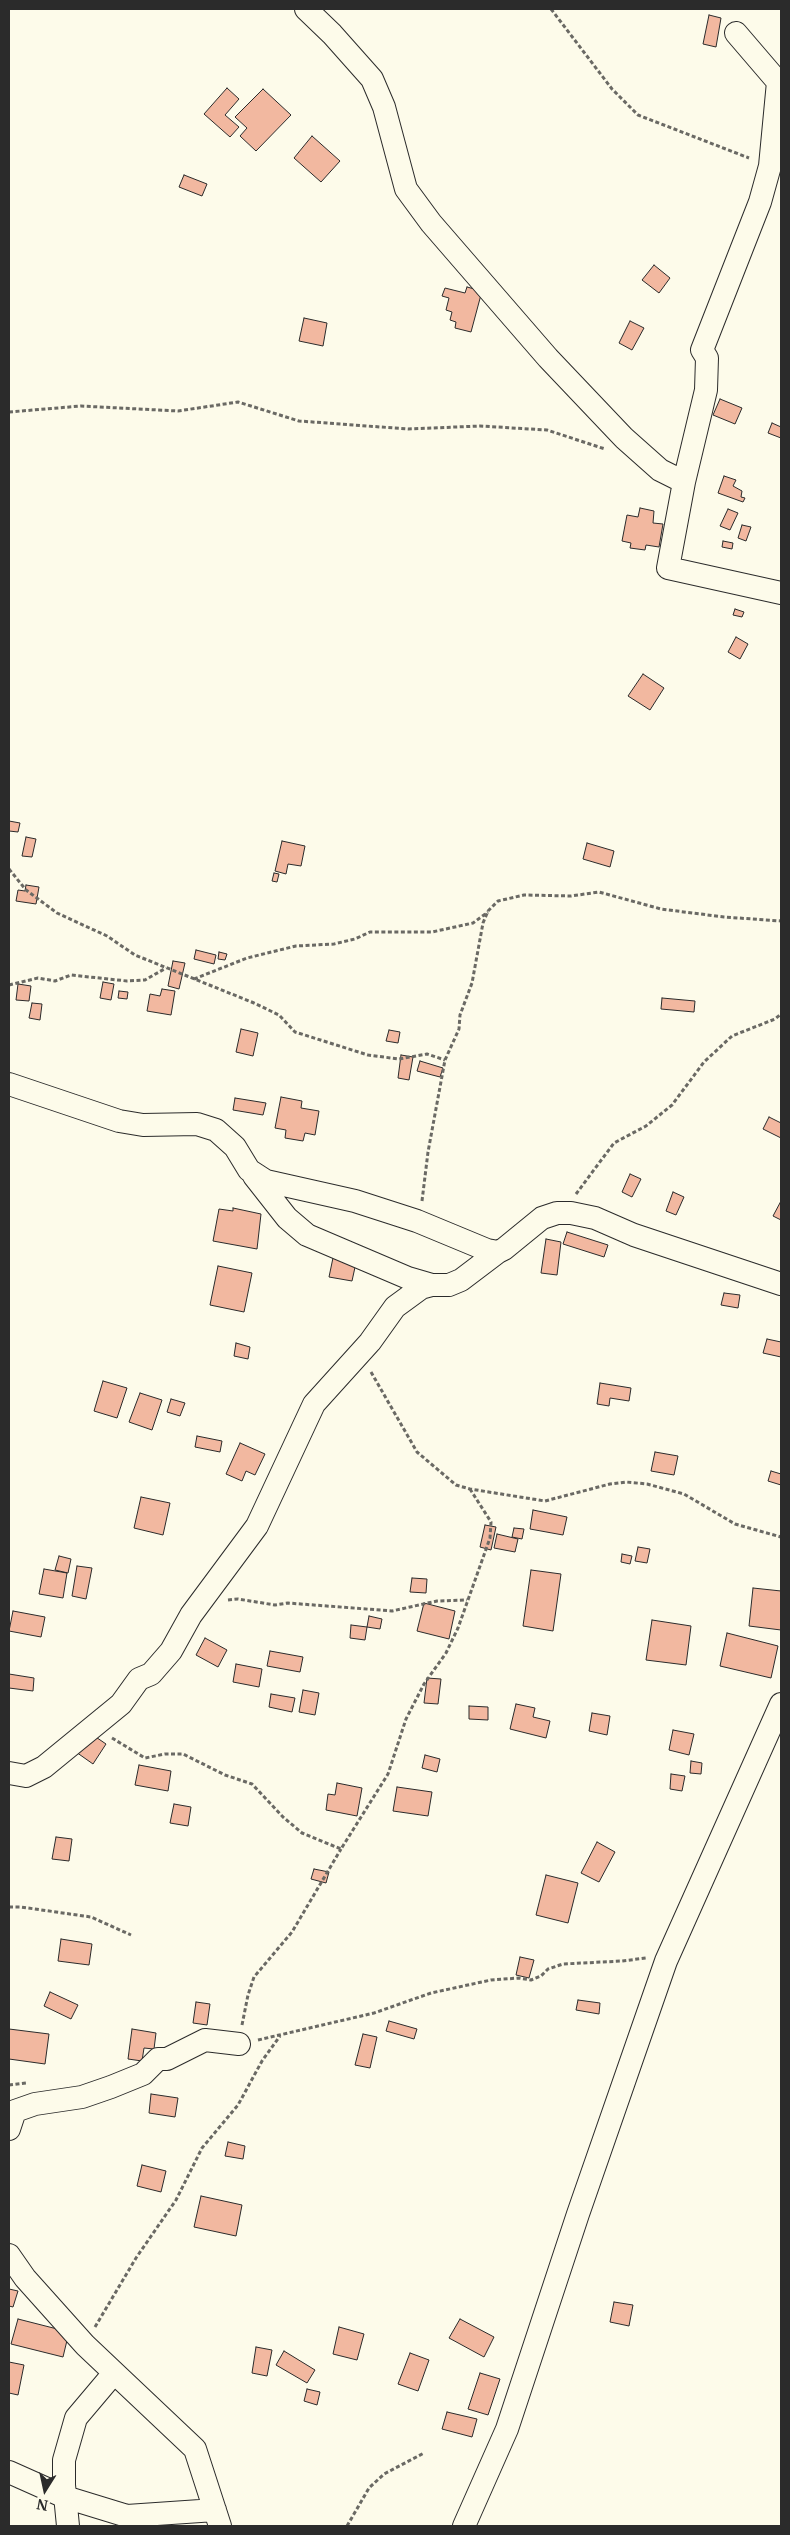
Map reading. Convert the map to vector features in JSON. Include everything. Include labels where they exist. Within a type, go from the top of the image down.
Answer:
[{"type":"street","points":[[306,9],[332,34],[372,79],[384,106],[406,188],[432,223],[548,358],[618,431],[660,470],[684,482]]},
{"type":"street","points":[[736,34],[778,82],[770,166],[760,202],[702,350],[707,358],[706,390],[684,482],[668,568],[781,593]]},
{"type":"street","points":[[9,1084],[119,1121],[143,1125],[169,1123],[197,1124],[216,1130],[235,1147],[249,1170],[287,1218],[306,1235],[408,1278],[432,1285]]},
{"type":"street","points":[[249,1170],[266,1181],[354,1201],[417,1221],[487,1250],[498,1252]]},
{"type":"street","points":[[9,1773],[26,1776],[44,1768],[121,1704],[139,1679],[151,1674],[171,1651],[191,1615],[256,1526],[314,1404],[365,1347],[395,1307],[421,1288],[432,1285],[449,1285],[461,1280],[509,1246],[542,1218],[557,1213],[571,1213],[595,1218],[634,1235],[781,1284]]},
{"type":"street","points":[[464,2526],[507,2430],[578,2214],[672,1946],[781,1704]]},
{"type":"street","points":[[9,2129],[15,2111],[35,2104],[82,2097],[111,2087],[144,2074],[158,2059],[167,2059],[205,2040],[239,2044]]},
{"type":"street","points":[[9,2255],[25,2278],[85,2345],[195,2449],[217,2518],[127,2516],[65,2497],[9,2472]]},
{"type":"street","points":[[68,2526],[64,2460],[76,2418],[114,2373]]},
{"type":"path","points":[[551,9],[612,89],[638,114],[770,166]]},
{"type":"path","points":[[9,412],[81,406],[178,411],[238,402],[300,422],[408,429],[480,426],[547,430],[608,451]]},
{"type":"path","points":[[9,870],[26,890],[57,913],[107,936],[135,955],[254,1002],[279,1015],[295,1032],[368,1056],[399,1059],[427,1054],[445,1060]]},
{"type":"path","points":[[193,979],[247,958],[296,946],[334,944],[355,940],[370,932],[432,932],[473,923],[498,901],[524,895],[570,896],[600,892],[661,909],[724,917],[781,921]]},
{"type":"path","points":[[417,1221],[422,1206],[428,1152],[445,1060],[459,1029],[465,998],[472,983],[483,922],[488,911]]},
{"type":"path","points":[[9,985],[38,978],[55,981],[71,975],[127,981],[145,980],[166,968]]},
{"type":"path","points":[[557,1213],[585,1184],[614,1144],[646,1126],[672,1105],[704,1062],[732,1036],[775,1019],[781,1014]]},
{"type":"path","points":[[365,1347],[371,1374],[417,1452],[456,1485],[470,1490],[545,1501],[610,1484],[626,1482],[646,1484],[684,1494],[698,1500],[735,1524],[781,1537]]},
{"type":"path","points":[[470,1490],[491,1522],[490,1538],[446,1653],[424,1684],[406,1719],[388,1774],[292,1932],[254,1977],[248,1995],[239,2044],[374,2014],[431,1993],[491,1980],[518,1978],[531,1980],[541,1976],[548,1969],[563,1964],[647,1958],[672,1946]]},
{"type":"path","points":[[222,1601],[238,1599],[275,1606],[288,1603],[392,1611],[438,1601],[467,1600]]},
{"type":"path","points":[[93,1726],[145,1758],[165,1754],[183,1754],[225,1775],[252,1784],[283,1817],[302,1833],[341,1849]]},
{"type":"path","points":[[9,1907],[91,1917],[131,1935]]},
{"type":"path","points":[[85,2345],[136,2258],[176,2200],[202,2148],[238,2105],[262,2061],[281,2035]]},
{"type":"path","points":[[9,2085],[27,2083]]},
{"type":"path","points":[[347,2526],[369,2488],[384,2474],[424,2453]]},
{"type":"building","points":[[709,15],[721,18],[716,47],[703,44]]},
{"type":"building","points":[[227,88],[239,99],[225,115],[239,127],[230,137],[204,114]]},
{"type":"building","points":[[263,89],[291,115],[256,151],[240,136],[247,128],[235,117]]},
{"type":"building","points":[[312,136],[340,161],[321,182],[294,158]]},
{"type":"building","points":[[184,175],[207,184],[202,196],[179,187]]},
{"type":"building","points":[[654,265],[670,278],[659,293],[642,280]]},
{"type":"building","points":[[467,287],[482,291],[471,332],[455,328],[456,322],[450,320],[452,312],[446,310],[449,298],[442,296],[445,288],[465,293]]},
{"type":"building","points":[[304,318],[327,323],[323,346],[299,341]]},
{"type":"building","points":[[630,321],[644,328],[632,350],[619,343]]},
{"type":"building","points":[[720,399],[742,408],[735,424],[713,415]]},
{"type":"building","points":[[772,423],[781,427],[781,438],[768,433]]},
{"type":"building","points":[[724,476],[736,480],[733,486],[742,491],[741,497],[745,498],[743,502],[718,493]]},
{"type":"building","points":[[640,508],[654,511],[653,523],[663,524],[659,547],[646,545],[645,550],[630,548],[631,543],[622,541],[627,515],[638,517]]},
{"type":"building","points":[[728,509],[738,513],[730,530],[720,526]]},
{"type":"building","points":[[742,525],[751,527],[746,541],[738,538]]},
{"type":"building","points":[[723,541],[733,543],[732,549],[722,547]]},
{"type":"building","points":[[735,609],[744,612],[742,617],[733,615]]},
{"type":"building","points":[[736,637],[748,644],[740,659],[728,652]]},
{"type":"building","points":[[643,674],[664,688],[650,710],[628,696]]},
{"type":"building","points":[[9,821],[20,823],[18,832],[9,831]]},
{"type":"building","points":[[26,837],[36,839],[32,857],[22,856]]},
{"type":"building","points":[[282,841],[305,846],[301,866],[288,864],[286,874],[275,871]]},
{"type":"building","points":[[587,843],[614,851],[610,867],[583,859]]},
{"type":"building","points":[[274,873],[279,874],[277,882],[272,881]]},
{"type":"building","points":[[26,885],[39,887],[36,904],[16,901],[18,890],[25,891]]},
{"type":"building","points":[[196,950],[216,955],[214,964],[194,959]]},
{"type":"building","points":[[219,952],[227,954],[225,960],[218,959]]},
{"type":"building","points":[[173,961],[185,963],[179,989],[168,986]]},
{"type":"building","points":[[103,982],[114,984],[111,1000],[100,998]]},
{"type":"building","points":[[18,984],[31,986],[29,1001],[16,1000]]},
{"type":"building","points":[[162,989],[175,991],[171,1015],[147,1011],[150,994],[160,996]]},
{"type":"building","points":[[119,991],[128,992],[127,999],[118,998]]},
{"type":"building","points":[[662,998],[695,1001],[694,1012],[661,1009]]},
{"type":"building","points":[[32,1003],[42,1004],[40,1020],[29,1018]]},
{"type":"building","points":[[241,1029],[258,1033],[253,1056],[236,1052]]},
{"type":"building","points":[[389,1030],[400,1032],[398,1043],[386,1041]]},
{"type":"building","points":[[401,1055],[413,1057],[409,1080],[398,1078]]},
{"type":"building","points":[[420,1061],[443,1068],[440,1077],[417,1071]]},
{"type":"building","points":[[281,1097],[302,1101],[301,1108],[319,1111],[315,1135],[305,1133],[303,1141],[285,1138],[286,1130],[275,1128]]},
{"type":"building","points":[[235,1098],[266,1103],[263,1115],[233,1110]]},
{"type":"building","points":[[769,1117],[781,1123],[781,1138],[763,1129]]},
{"type":"building","points":[[630,1174],[641,1179],[632,1197],[622,1192]]},
{"type":"building","points":[[673,1192],[684,1197],[676,1215],[666,1211]]},
{"type":"building","points":[[781,1201],[781,1220],[773,1216]]},
{"type":"building","points":[[233,1208],[261,1214],[257,1249],[213,1241],[219,1209],[233,1211]]},
{"type":"building","points":[[567,1232],[608,1245],[604,1257],[563,1244]]},
{"type":"building","points":[[546,1239],[561,1242],[557,1275],[541,1273]]},
{"type":"building","points":[[334,1253],[357,1258],[352,1281],[329,1277]]},
{"type":"building","points":[[218,1266],[252,1273],[244,1312],[210,1305]]},
{"type":"building","points":[[724,1293],[740,1295],[738,1308],[721,1305]]},
{"type":"building","points":[[767,1339],[781,1342],[781,1357],[763,1353]]},
{"type":"building","points":[[236,1343],[250,1347],[248,1359],[234,1356]]},
{"type":"building","points":[[103,1381],[127,1388],[117,1418],[94,1411]]},
{"type":"building","points":[[600,1383],[631,1388],[629,1401],[610,1398],[609,1406],[597,1404]]},
{"type":"building","points":[[140,1393],[162,1400],[152,1430],[129,1422]]},
{"type":"building","points":[[171,1399],[185,1403],[180,1416],[167,1412]]},
{"type":"building","points":[[197,1436],[222,1441],[220,1452],[195,1447]]},
{"type":"building","points":[[240,1443],[265,1454],[255,1475],[246,1471],[242,1481],[226,1474]]},
{"type":"building","points":[[655,1452],[678,1456],[674,1475],[651,1471]]},
{"type":"building","points":[[771,1471],[781,1474],[781,1485],[768,1481]]},
{"type":"building","points":[[141,1497],[170,1503],[163,1535],[134,1528]]},
{"type":"building","points":[[533,1510],[567,1517],[563,1535],[530,1529]]},
{"type":"building","points":[[485,1525],[496,1527],[491,1550],[480,1547]]},
{"type":"building","points":[[514,1528],[524,1529],[522,1539],[512,1537]]},
{"type":"building","points":[[497,1534],[518,1539],[515,1552],[494,1548]]},
{"type":"building","points":[[638,1547],[650,1549],[647,1563],[635,1561]]},
{"type":"building","points":[[622,1554],[632,1556],[630,1564],[621,1562]]},
{"type":"building","points":[[59,1556],[71,1559],[68,1573],[55,1570]]},
{"type":"building","points":[[77,1566],[92,1568],[86,1599],[72,1596]]},
{"type":"building","points":[[44,1569],[67,1573],[63,1598],[39,1594]]},
{"type":"building","points":[[531,1570],[561,1574],[553,1631],[523,1626]]},
{"type":"building","points":[[412,1578],[427,1579],[426,1593],[410,1592]]},
{"type":"building","points":[[753,1588],[781,1591],[781,1630],[749,1626]]},
{"type":"building","points":[[424,1603],[455,1611],[449,1639],[417,1631]]},
{"type":"building","points":[[13,1611],[45,1617],[41,1637],[9,1631]]},
{"type":"building","points":[[369,1616],[382,1619],[380,1629],[367,1627]]},
{"type":"building","points":[[652,1620],[691,1626],[686,1665],[646,1660]]},
{"type":"building","points":[[351,1625],[367,1627],[365,1640],[350,1638]]},
{"type":"building","points":[[727,1633],[778,1646],[771,1678],[720,1666]]},
{"type":"building","points":[[205,1638],[227,1650],[218,1667],[196,1655]]},
{"type":"building","points":[[270,1651],[303,1657],[300,1672],[267,1666]]},
{"type":"building","points":[[236,1664],[262,1669],[259,1687],[233,1682]]},
{"type":"building","points":[[9,1674],[34,1678],[33,1691],[9,1688]]},
{"type":"building","points":[[427,1678],[441,1679],[438,1704],[424,1703]]},
{"type":"building","points":[[303,1690],[319,1693],[315,1715],[299,1712]]},
{"type":"building","points":[[271,1694],[295,1698],[292,1712],[269,1707]]},
{"type":"building","points":[[516,1704],[535,1708],[533,1717],[550,1721],[546,1738],[510,1729]]},
{"type":"building","points":[[469,1706],[488,1707],[488,1720],[469,1719]]},
{"type":"building","points":[[592,1713],[610,1716],[607,1735],[589,1731]]},
{"type":"building","points":[[673,1730],[694,1734],[689,1755],[669,1750]]},
{"type":"building","points":[[90,1733],[106,1744],[93,1764],[76,1752]]},
{"type":"building","points":[[425,1755],[440,1759],[437,1772],[422,1768]]},
{"type":"building","points":[[691,1761],[702,1763],[701,1774],[690,1773]]},
{"type":"building","points":[[139,1765],[171,1771],[168,1791],[135,1785]]},
{"type":"building","points":[[671,1774],[685,1776],[682,1791],[670,1789]]},
{"type":"building","points":[[337,1783],[362,1788],[357,1816],[326,1810],[328,1794],[335,1795]]},
{"type":"building","points":[[397,1787],[432,1792],[428,1816],[393,1811]]},
{"type":"building","points":[[174,1804],[191,1807],[188,1826],[170,1823]]},
{"type":"building","points":[[56,1837],[72,1839],[69,1861],[52,1859]]},
{"type":"building","points":[[597,1842],[615,1852],[599,1882],[581,1873]]},
{"type":"building","points":[[314,1869],[329,1872],[326,1883],[311,1879]]},
{"type":"building","points":[[546,1875],[578,1883],[568,1923],[536,1915]]},
{"type":"building","points":[[61,1939],[92,1944],[89,1965],[58,1961]]},
{"type":"building","points":[[520,1957],[534,1960],[529,1978],[516,1975]]},
{"type":"building","points":[[50,1992],[78,2005],[71,2019],[44,2006]]},
{"type":"building","points":[[578,2000],[600,2003],[599,2014],[576,2010]]},
{"type":"building","points":[[196,2002],[210,2004],[207,2025],[193,2023]]},
{"type":"building","points":[[389,2021],[417,2029],[414,2039],[386,2031]]},
{"type":"building","points":[[9,2029],[49,2034],[45,2064],[9,2059]]},
{"type":"building","points":[[132,2029],[156,2033],[154,2049],[144,2048],[142,2061],[128,2059]]},
{"type":"building","points":[[363,2034],[377,2037],[370,2068],[355,2065]]},
{"type":"building","points":[[151,2094],[178,2098],[175,2117],[149,2113]]},
{"type":"building","points":[[228,2142],[245,2146],[243,2159],[225,2156]]},
{"type":"building","points":[[142,2165],[166,2171],[161,2192],[137,2186]]},
{"type":"building","points":[[201,2196],[242,2205],[236,2236],[194,2227]]},
{"type":"building","points":[[9,2289],[18,2291],[13,2307],[9,2306]]},
{"type":"building","points":[[614,2302],[633,2305],[629,2326],[610,2322]]},
{"type":"building","points":[[18,2319],[69,2332],[63,2357],[11,2344]]},
{"type":"building","points":[[460,2319],[494,2337],[484,2357],[449,2338]]},
{"type":"building","points":[[339,2327],[364,2334],[357,2360],[333,2354]]},
{"type":"building","points":[[256,2347],[272,2350],[267,2376],[252,2373]]},
{"type":"building","points":[[284,2351],[315,2370],[307,2383],[276,2365]]},
{"type":"building","points":[[410,2353],[429,2360],[418,2391],[398,2384]]},
{"type":"building","points":[[9,2362],[24,2365],[18,2395],[9,2393]]},
{"type":"building","points":[[480,2373],[500,2379],[488,2415],[468,2409]]},
{"type":"building","points":[[307,2389],[320,2392],[317,2405],[304,2401]]},
{"type":"building","points":[[447,2412],[477,2419],[472,2437],[442,2429]]}]
